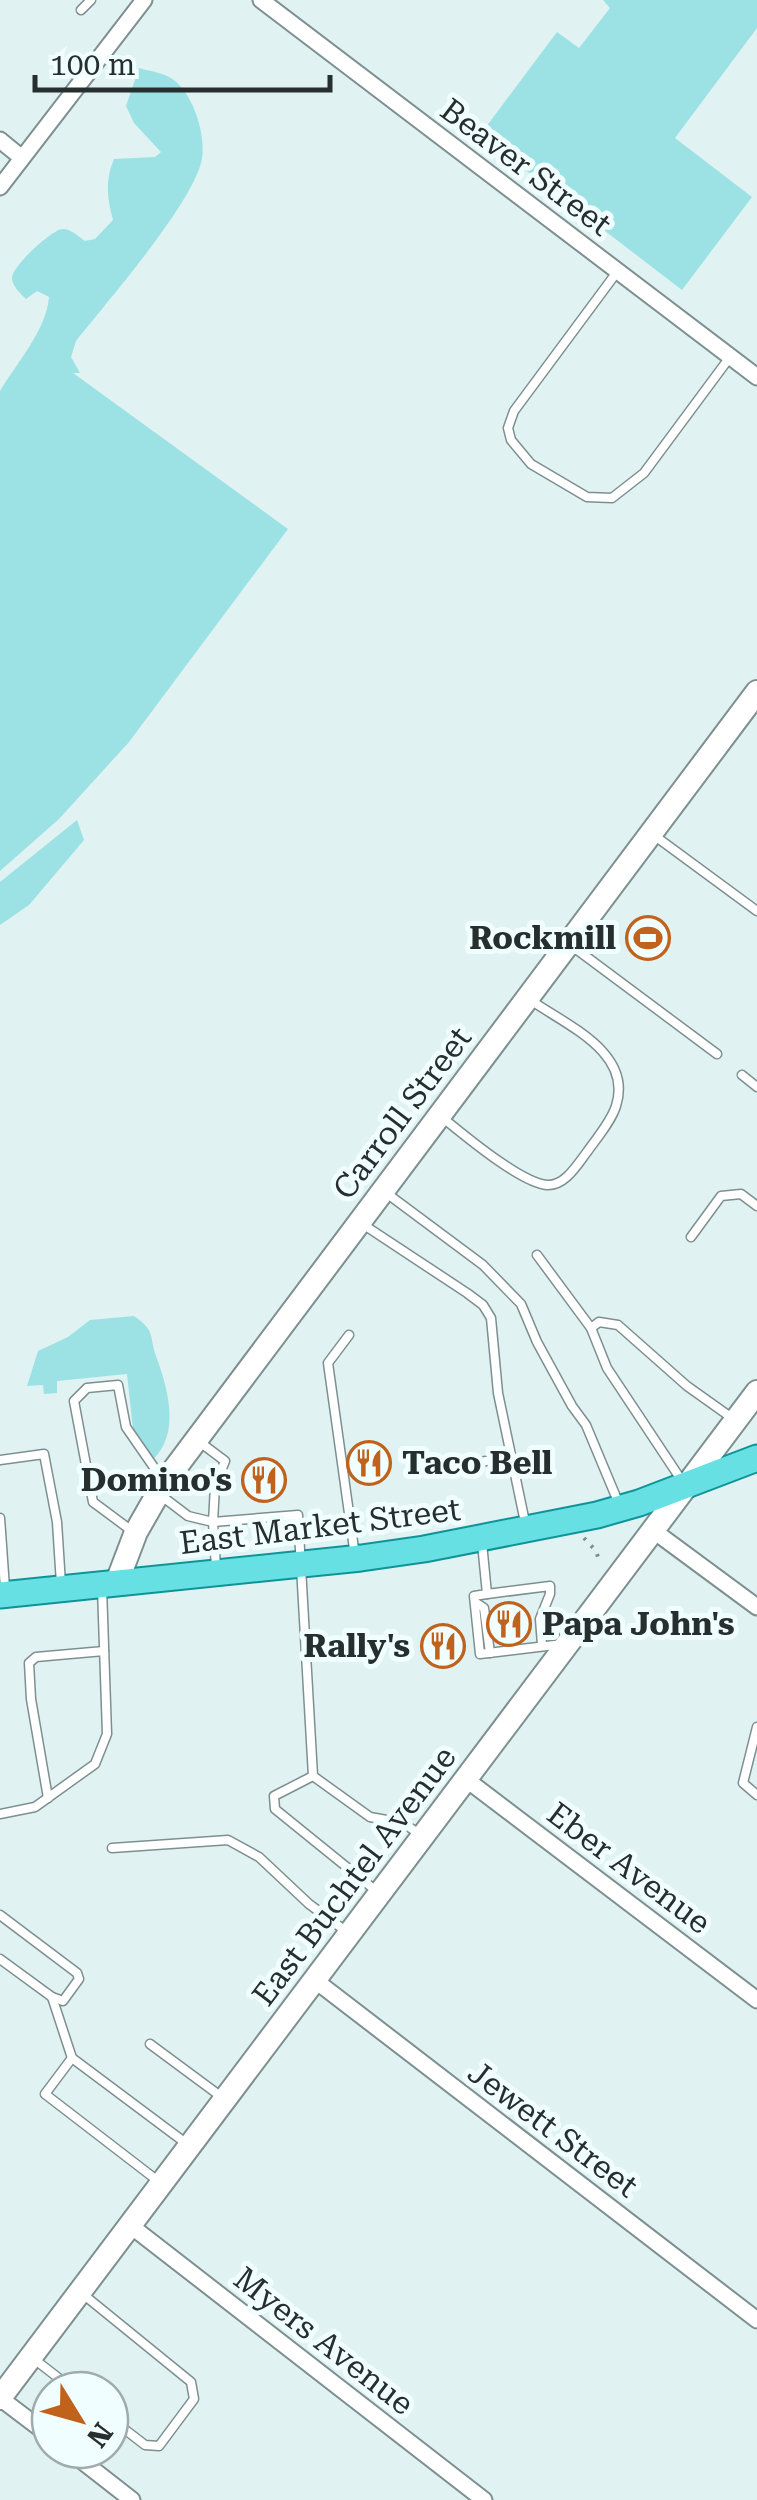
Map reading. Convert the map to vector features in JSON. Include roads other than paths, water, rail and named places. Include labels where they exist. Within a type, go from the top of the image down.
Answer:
[{"type":"main road","name":"East Market Street","points":[[3,1594],[355,1558],[526,1530],[620,1508],[757,1458]]},
{"type":"street","name":"Beaver Street","points":[[262,0],[757,377]]},
{"type":"street","points":[[0,186],[141,1]]},
{"type":"street","points":[[0,140],[22,158]]},
{"type":"street","name":"Carroll Street","points":[[110,1583],[161,1488],[757,692]]},
{"type":"street","name":"East Buchtel Avenue","points":[[0,2398],[757,1392]]},
{"type":"street","points":[[654,1531],[757,1607]]},
{"type":"street","name":"Eber Avenue","points":[[467,1780],[757,2000]]},
{"type":"street","name":"Jewett Street","points":[[316,1981],[757,2320]]},
{"type":"street","name":"Myers Avenue","points":[[131,2226],[484,2500]]},
{"type":"street","points":[[0,2398],[30,2421]]},
{"type":"street","points":[[94,2470],[132,2500]]},
{"type":"lane","points":[[82,10],[91,0]]},
{"type":"lane","points":[[617,272],[514,411],[508,428],[511,440],[531,464],[586,497],[612,498],[644,473],[730,357]]},
{"type":"lane","points":[[651,833],[757,912]]},
{"type":"lane","points":[[569,944],[717,1054]]},
{"type":"lane","points":[[440,1116],[504,1163],[531,1180],[549,1185],[565,1179],[588,1150],[615,1110],[620,1084],[614,1067],[606,1052],[528,998]]},
{"type":"lane","points":[[742,1075],[757,1087]]},
{"type":"lane","points":[[384,1191],[483,1265],[521,1304],[537,1342],[586,1424],[620,1508]]},
{"type":"lane","points":[[691,1237],[721,1196],[741,1194],[757,1206]]},
{"type":"lane","points":[[360,1222],[483,1305],[491,1318],[498,1393],[526,1530]]},
{"type":"lane","points":[[537,1255],[591,1328],[607,1368],[686,1486]]},
{"type":"lane","points":[[591,1328],[599,1322],[618,1325],[687,1386],[736,1421]]},
{"type":"lane","points":[[349,1335],[328,1363],[355,1558]]},
{"type":"lane","points":[[135,1534],[94,1502],[74,1400],[87,1388],[118,1385],[126,1427],[161,1488],[188,1516],[213,1522],[298,1515],[313,1776]]},
{"type":"lane","points":[[198,1440],[225,1461],[215,1486],[216,1573]]},
{"type":"lane","points":[[0,1460],[44,1454],[62,1588]]},
{"type":"lane","points":[[441,1467],[509,1458]]},
{"type":"lane","points":[[0,1518],[3,1594]]},
{"type":"lane","points":[[481,1538],[487,1594]]},
{"type":"lane","points":[[0,1814],[35,1808],[94,1764],[108,1734],[104,1650],[110,1583]]},
{"type":"lane","points":[[542,1645],[540,1620],[550,1586],[474,1596],[480,1654],[568,1644]]},
{"type":"lane","points":[[48,1798],[31,1700],[29,1663],[36,1657],[104,1650]]},
{"type":"lane","points":[[757,1727],[743,1783],[757,1795]]},
{"type":"lane","points":[[313,1776],[370,1817],[403,1823],[424,1837]]},
{"type":"lane","points":[[313,1776],[274,1796],[274,1808],[381,1895]]},
{"type":"lane","points":[[112,1848],[228,1840],[259,1858],[309,1904],[351,1935]]},
{"type":"lane","points":[[0,1915],[79,1979],[63,2001],[0,1959]]},
{"type":"lane","points":[[52,1997],[72,2058],[190,2147]]},
{"type":"lane","points":[[150,2044],[226,2100]]},
{"type":"lane","points":[[72,2058],[46,2094],[162,2185]]},
{"type":"lane","points":[[80,2292],[192,2382],[194,2399],[159,2446],[145,2445],[130,2433]]},
{"type":"lane","points":[[31,2357],[48,2370]]},
{"type":"place","name":"Rockmill","points":[[648,938]]},
{"type":"place","name":"Taco Bell","points":[[369,1463]]},
{"type":"place","name":"Domino's","points":[[264,1480]]},
{"type":"place","name":"Papa John's","points":[[509,1624]]},
{"type":"place","name":"Rally's","points":[[443,1646]]}]
